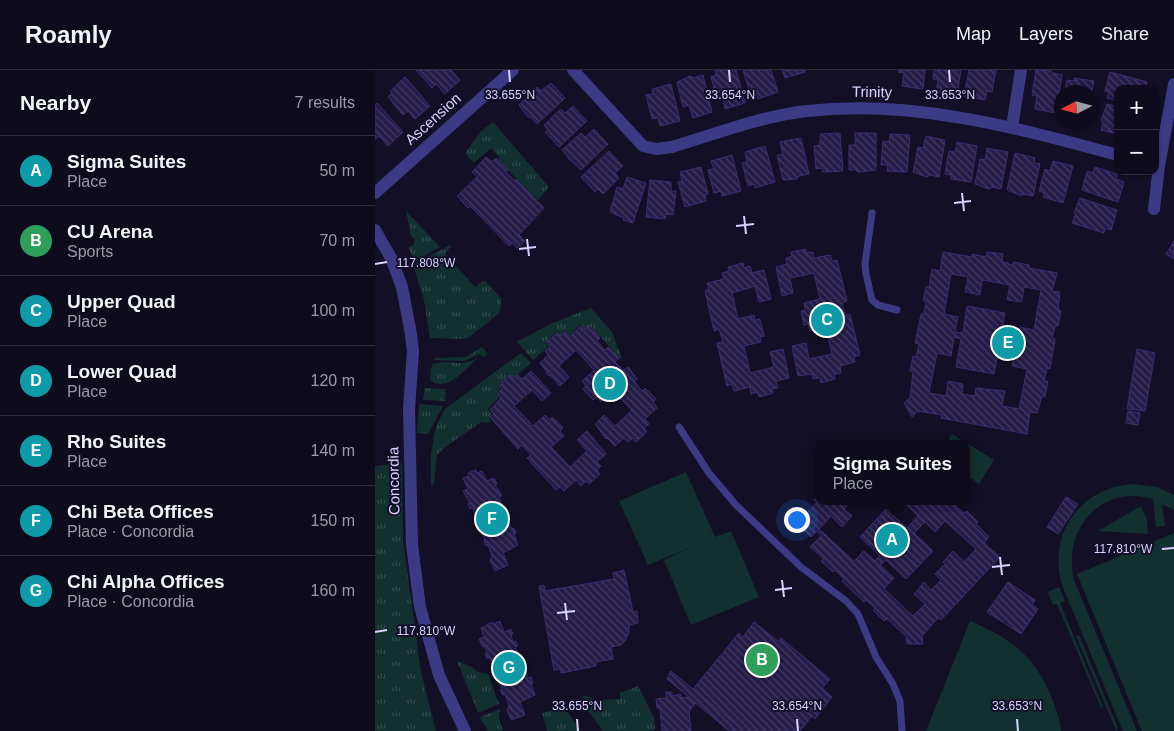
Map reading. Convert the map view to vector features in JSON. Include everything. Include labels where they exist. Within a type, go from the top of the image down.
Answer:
[{"type":"street","name":"Ascension","points":[[375,193],[513,70]]},
{"type":"street","name":"Trinity","points":[[573,70],[643,146],[656,149],[672,147],[771,118],[806,111],[856,107],[903,109],[1012,127],[1114,154]]},
{"type":"street","points":[[1012,127],[1021,70]]},
{"type":"street","points":[[1159,155],[1174,84]]},
{"type":"street","points":[[1154,209],[1156,175]]},
{"type":"street","name":"Concordia","points":[[375,230],[391,258],[402,287],[411,334],[413,351],[409,409],[412,545],[420,607],[439,675],[465,731]]},
{"type":"lane","points":[[872,213],[865,264],[872,300],[879,305],[897,310]]},
{"type":"lane","points":[[679,427],[709,473],[736,506],[801,567],[846,601],[858,614],[876,657],[893,684],[900,701],[902,731]]},
{"type":"green space","points":[[493,122],[549,187],[538,200],[498,160],[500,158],[491,148],[474,163],[465,153],[481,131]]},
{"type":"green space","points":[[406,211],[440,247],[412,262],[413,258],[408,247],[413,245],[415,240],[411,236]]},
{"type":"green space","points":[[450,245],[445,254],[475,287],[482,281],[485,281],[501,298],[501,308],[498,314],[469,337],[463,339],[430,338],[424,300],[413,265]]},
{"type":"green space","points":[[591,308],[612,332],[622,358],[621,360],[591,326],[587,330],[581,324],[570,336],[565,331],[560,336],[556,332],[545,342],[548,347],[533,360],[517,342],[550,324]]},
{"type":"green space","points":[[482,347],[488,354],[484,357],[479,354],[465,361],[436,360],[434,358],[466,357]]},
{"type":"green space","points":[[521,353],[531,363],[513,379],[510,375],[498,386],[500,389],[496,394],[499,398],[488,409],[492,414],[489,417],[490,423],[481,422],[437,455],[434,483],[431,486],[431,455],[434,435],[437,424],[445,409]]},
{"type":"green space","points":[[478,358],[450,382],[443,384],[430,380],[433,364],[445,362],[460,363]]},
{"type":"green space","points":[[425,388],[446,389],[445,401],[423,400]]},
{"type":"green space","points":[[419,404],[443,406],[428,434],[417,433]]},
{"type":"green space","points":[[952,434],[962,440],[948,440]]},
{"type":"green space","points":[[970,445],[994,460],[979,484],[970,478]]},
{"type":"green space","points":[[402,463],[403,540],[421,672],[436,731],[375,731],[375,466]]},
{"type":"green space","points":[[686,472],[715,537],[731,531],[759,597],[691,625],[664,560],[692,547],[648,565],[619,501]]},
{"type":"green space","points":[[1135,484],[1157,487],[1174,495],[1174,510],[1162,504],[1165,526],[1156,527],[1153,499],[1134,496],[1117,498],[1102,505],[1089,515],[1080,528],[1074,544],[1072,561],[1074,580],[1137,731],[1123,731],[1062,585],[1059,548],[1064,531],[1084,503],[1099,493],[1116,487]]},
{"type":"green space","points":[[1141,506],[1147,520],[1148,534],[1098,531]]},
{"type":"green space","points":[[1174,533],[1174,731],[1142,731],[1077,574]]},
{"type":"green space","points":[[1059,587],[1065,601],[1060,603],[1103,707],[1101,708],[1057,604],[1053,605],[1048,592]]},
{"type":"green space","points":[[970,621],[1008,641],[1028,658],[1044,680],[1057,712],[1061,731],[926,731]]},
{"type":"green space","points":[[1079,635],[1118,728],[1116,730],[1076,636]]},
{"type":"green space","points":[[457,661],[474,668],[475,671],[488,674],[499,704],[478,713]]},
{"type":"green space","points":[[638,686],[654,718],[655,729],[653,731],[603,731],[581,701],[584,695],[596,700],[620,699],[620,693]]},
{"type":"green space","points":[[565,707],[580,731],[547,731],[542,713]]},
{"type":"green space","points":[[500,709],[499,718],[503,731],[488,731],[480,717]]},
{"type":"building","points":[[416,70],[451,70],[460,80],[445,94],[436,84],[432,88]]},
{"type":"building","points":[[736,70],[745,103],[725,109],[723,98],[717,99],[711,77],[716,75],[715,71]]},
{"type":"building","points":[[743,70],[771,70],[778,92],[758,99],[755,88],[749,90]]},
{"type":"building","points":[[782,70],[805,70],[805,72],[785,78]]},
{"type":"building","points":[[899,70],[925,70],[923,89],[902,86],[904,73],[898,72]]},
{"type":"building","points":[[934,70],[961,70],[957,95],[936,92],[938,80],[933,79]]},
{"type":"building","points":[[969,70],[996,70],[992,92],[987,91],[985,100],[964,96]]},
{"type":"building","points":[[1036,70],[1051,71],[1062,75],[1060,85],[1054,85],[1054,113],[1035,109],[1037,96],[1032,95]]},
{"type":"building","points":[[1110,72],[1147,82],[1146,85],[1114,85],[1114,100],[1107,98],[1109,92],[1105,91]]},
{"type":"building","points":[[703,75],[712,112],[693,118],[689,105],[683,107],[677,82],[690,76],[693,78]]},
{"type":"building","points":[[405,77],[430,106],[415,119],[408,111],[403,115],[388,97],[392,93],[390,91]]},
{"type":"building","points":[[1074,78],[1094,81],[1093,85],[1066,85],[1067,80],[1074,81]]},
{"type":"building","points":[[551,83],[565,98],[537,124],[531,117],[528,117],[519,105],[537,87],[541,91]]},
{"type":"building","points":[[671,84],[680,121],[660,126],[658,118],[652,119],[646,95],[653,94],[652,89]]},
{"type":"building","points":[[377,103],[403,132],[388,146],[379,136],[375,139],[375,105]]},
{"type":"building","points":[[1107,104],[1114,106],[1114,133],[1101,130],[1103,123],[1101,120]]},
{"type":"building","points":[[573,106],[587,121],[559,147],[545,132],[548,130],[544,125],[561,109],[565,113]]},
{"type":"building","points":[[594,129],[608,144],[581,170],[562,150],[581,133],[585,137]]},
{"type":"building","points":[[840,133],[843,171],[823,172],[822,168],[816,169],[814,146],[820,145],[820,134]]},
{"type":"building","points":[[855,133],[876,133],[876,170],[858,172],[856,170],[849,170],[849,145],[855,145]]},
{"type":"building","points":[[890,134],[910,135],[907,172],[887,171],[888,165],[881,165],[883,141],[889,142]]},
{"type":"building","points":[[926,136],[945,140],[939,177],[930,175],[927,177],[913,172],[918,147],[923,148]]},
{"type":"building","points":[[801,138],[809,174],[799,176],[797,179],[783,180],[777,155],[783,154],[780,142]]},
{"type":"building","points":[[957,142],[977,146],[971,182],[951,179],[951,175],[945,174],[949,151],[955,152]]},
{"type":"building","points":[[765,146],[775,182],[755,188],[754,184],[748,186],[742,163],[747,162],[745,152]]},
{"type":"building","points":[[987,148],[1008,152],[1001,189],[992,187],[989,189],[975,184],[980,159],[985,160]]},
{"type":"building","points":[[609,151],[623,166],[615,173],[619,178],[603,194],[598,189],[595,192],[581,177]]},
{"type":"building","points":[[1015,153],[1035,158],[1034,163],[1040,164],[1033,196],[1022,194],[1022,196],[1007,190]]},
{"type":"building","points":[[732,155],[741,191],[722,196],[721,191],[714,193],[708,170],[714,169],[711,161]]},
{"type":"building","points":[[486,157],[492,162],[496,158],[508,170],[506,172],[515,181],[516,179],[544,208],[519,235],[525,241],[517,248],[512,243],[509,246],[470,206],[468,208],[457,196],[477,177],[472,172]]},
{"type":"building","points":[[1053,161],[1073,166],[1063,203],[1043,197],[1044,193],[1039,191],[1045,169],[1050,171]]},
{"type":"building","points":[[701,167],[708,194],[705,195],[706,201],[685,207],[678,182],[682,181],[680,172]]},
{"type":"building","points":[[1095,167],[1114,173],[1114,175],[1117,175],[1116,179],[1124,182],[1118,202],[1082,190],[1087,171],[1093,173]]},
{"type":"building","points":[[627,177],[646,183],[633,223],[623,220],[624,218],[610,212],[617,187],[623,189]]},
{"type":"building","points":[[650,180],[671,182],[671,191],[676,191],[673,215],[666,214],[665,219],[646,217]]},
{"type":"building","points":[[1080,198],[1117,210],[1111,230],[1105,228],[1104,233],[1072,223]]},
{"type":"building","points":[[1174,241],[1174,259],[1166,254]]},
{"type":"building","points":[[806,249],[806,253],[813,252],[814,258],[830,255],[832,261],[837,260],[847,301],[842,303],[845,315],[850,314],[860,355],[854,357],[855,362],[840,366],[841,373],[835,374],[835,379],[821,383],[820,378],[813,379],[812,374],[798,376],[792,346],[806,343],[809,359],[832,354],[826,328],[810,331],[808,324],[804,325],[801,311],[805,310],[804,303],[820,299],[814,273],[790,278],[793,293],[782,296],[776,267],[787,264],[786,258],[792,256],[791,252]]},
{"type":"building","points":[[943,252],[972,257],[972,254],[986,257],[987,252],[1003,254],[1002,262],[1008,264],[1013,265],[1014,262],[1029,265],[1029,268],[1057,273],[1052,291],[1060,292],[1058,310],[1061,311],[1058,326],[1055,326],[1052,338],[1055,339],[1050,369],[1047,368],[1044,381],[1048,381],[1045,397],[1042,396],[1037,413],[1030,412],[1027,434],[941,418],[942,415],[918,411],[912,417],[904,403],[910,398],[913,372],[910,371],[913,356],[916,357],[919,344],[915,343],[921,314],[924,314],[926,302],[923,301],[926,287],[929,287],[932,269],[940,271]],"holes":[[[951,274],[968,277],[965,292],[980,295],[982,280],[1010,285],[1007,300],[1022,302],[1024,287],[1041,290],[1034,330],[1020,327],[1017,342],[1000,339],[1005,313],[967,306],[963,333],[955,332],[958,317],[944,314]],[[954,337],[961,339],[956,367],[994,374],[999,348],[1015,351],[1012,366],[1027,369],[1019,409],[1002,406],[1005,391],[976,388],[975,396],[962,394],[963,384],[948,381],[946,396],[929,393],[937,353],[951,356]]]},
{"type":"building","points":[[743,263],[744,268],[750,266],[752,273],[764,270],[771,299],[759,302],[755,286],[732,293],[738,319],[754,315],[755,320],[760,319],[764,336],[760,337],[761,342],[744,346],[750,373],[774,367],[770,352],[783,349],[789,378],[776,381],[778,388],[772,389],[773,393],[759,397],[757,392],[751,394],[750,387],[734,391],[732,384],[727,386],[717,343],[723,342],[719,329],[714,331],[705,291],[709,289],[707,283],[724,279],[722,273],[729,271],[728,267]]},
{"type":"building","points":[[582,325],[586,330],[590,326],[600,338],[597,341],[605,350],[608,347],[619,358],[615,362],[623,370],[628,367],[637,379],[634,381],[642,391],[645,388],[656,399],[653,402],[657,408],[645,419],[649,424],[644,428],[647,432],[636,442],[633,438],[628,442],[624,438],[615,446],[606,439],[595,424],[604,415],[615,426],[632,410],[613,391],[601,402],[596,397],[593,400],[583,389],[586,386],[582,381],[594,370],[576,350],[559,366],[569,377],[560,386],[546,373],[540,363],[548,355],[545,351],[550,347],[546,342],[557,333],[560,336],[565,332],[570,337]]},
{"type":"building","points":[[1137,349],[1155,353],[1145,411],[1127,409]]},
{"type":"building","points":[[531,371],[551,393],[542,401],[532,390],[514,406],[533,426],[545,415],[550,420],[552,417],[563,427],[560,431],[564,436],[551,447],[570,467],[587,451],[577,440],[587,431],[606,454],[597,462],[601,466],[597,470],[600,474],[589,484],[586,481],[581,486],[576,480],[564,491],[560,487],[556,490],[527,458],[531,455],[522,445],[518,449],[490,417],[494,414],[490,410],[501,398],[497,394],[502,389],[499,386],[510,375],[513,379],[518,375],[522,379]]},
{"type":"building","points":[[1128,411],[1140,413],[1138,425],[1126,423]]},
{"type":"building","points":[[476,470],[477,473],[482,471],[487,481],[494,478],[497,484],[495,485],[502,496],[499,497],[504,510],[506,509],[509,515],[506,516],[516,533],[514,534],[518,545],[503,553],[508,565],[495,571],[490,560],[492,556],[488,545],[486,546],[480,527],[478,528],[476,522],[478,521],[473,508],[470,509],[468,504],[470,503],[463,491],[468,489],[463,478],[469,476],[468,473]]},
{"type":"building","points":[[1066,497],[1078,504],[1058,534],[1047,527]]},
{"type":"building","points":[[815,504],[848,505],[844,509],[852,516],[842,527],[831,516],[819,529],[854,561],[864,551],[875,561],[880,556],[860,537],[886,509],[907,528],[918,516],[907,505],[955,505],[964,513],[967,511],[978,522],[976,524],[989,537],[984,543],[1000,557],[941,620],[938,618],[922,636],[923,644],[907,644],[906,636],[887,619],[884,621],[873,610],[875,608],[866,600],[864,602],[842,581],[844,579],[835,570],[833,572],[821,561],[824,559],[810,547],[821,536],[817,531],[811,537],[797,523]],"holes":[[[945,521],[976,549],[964,562],[953,551],[943,562],[945,564],[935,574],[941,580],[931,590],[924,582],[914,594],[925,604],[913,616],[884,589],[894,578],[880,565],[886,560],[906,579],[933,551],[914,533],[925,522],[935,532]]]},
{"type":"building","points":[[624,570],[633,612],[637,611],[638,623],[629,625],[629,632],[621,645],[611,647],[613,659],[596,662],[596,666],[561,673],[560,669],[554,670],[539,586],[544,585],[545,591],[614,579],[613,573]]},
{"type":"building","points":[[1008,582],[1035,600],[1032,605],[1038,609],[1021,634],[987,612]]},
{"type":"building","points":[[500,621],[504,632],[511,629],[513,642],[516,641],[518,646],[515,647],[521,660],[523,659],[528,678],[531,677],[533,683],[531,684],[535,695],[520,702],[525,715],[511,720],[507,710],[509,706],[505,694],[503,695],[500,690],[502,689],[497,676],[495,677],[493,672],[495,671],[490,658],[487,658],[485,646],[483,647],[479,639],[484,637],[481,628],[492,622],[493,624]]},
{"type":"building","points":[[754,622],[779,642],[781,638],[830,679],[822,688],[832,697],[815,719],[812,716],[800,731],[744,731],[693,689],[739,633],[743,637]]},
{"type":"building","points":[[671,671],[744,731],[729,731],[667,679]]},
{"type":"building","points":[[666,692],[672,692],[672,696],[681,694],[681,698],[689,697],[696,703],[689,711],[691,731],[662,731],[660,708],[657,708],[656,699],[666,698]]},
{"type":"place","name":"Upper Quad","points":[[827,320]]},
{"type":"place","name":"Rho Suites","points":[[1008,343]]},
{"type":"place","name":"Lower Quad","points":[[610,384]]},
{"type":"place","name":"Chi Beta Offices","points":[[492,519]]},
{"type":"place","name":"Sigma Suites","points":[[892,540]]},
{"type":"place","name":"CU Arena","points":[[762,660]]},
{"type":"place","name":"Chi Alpha Offices","points":[[509,668]]}]
